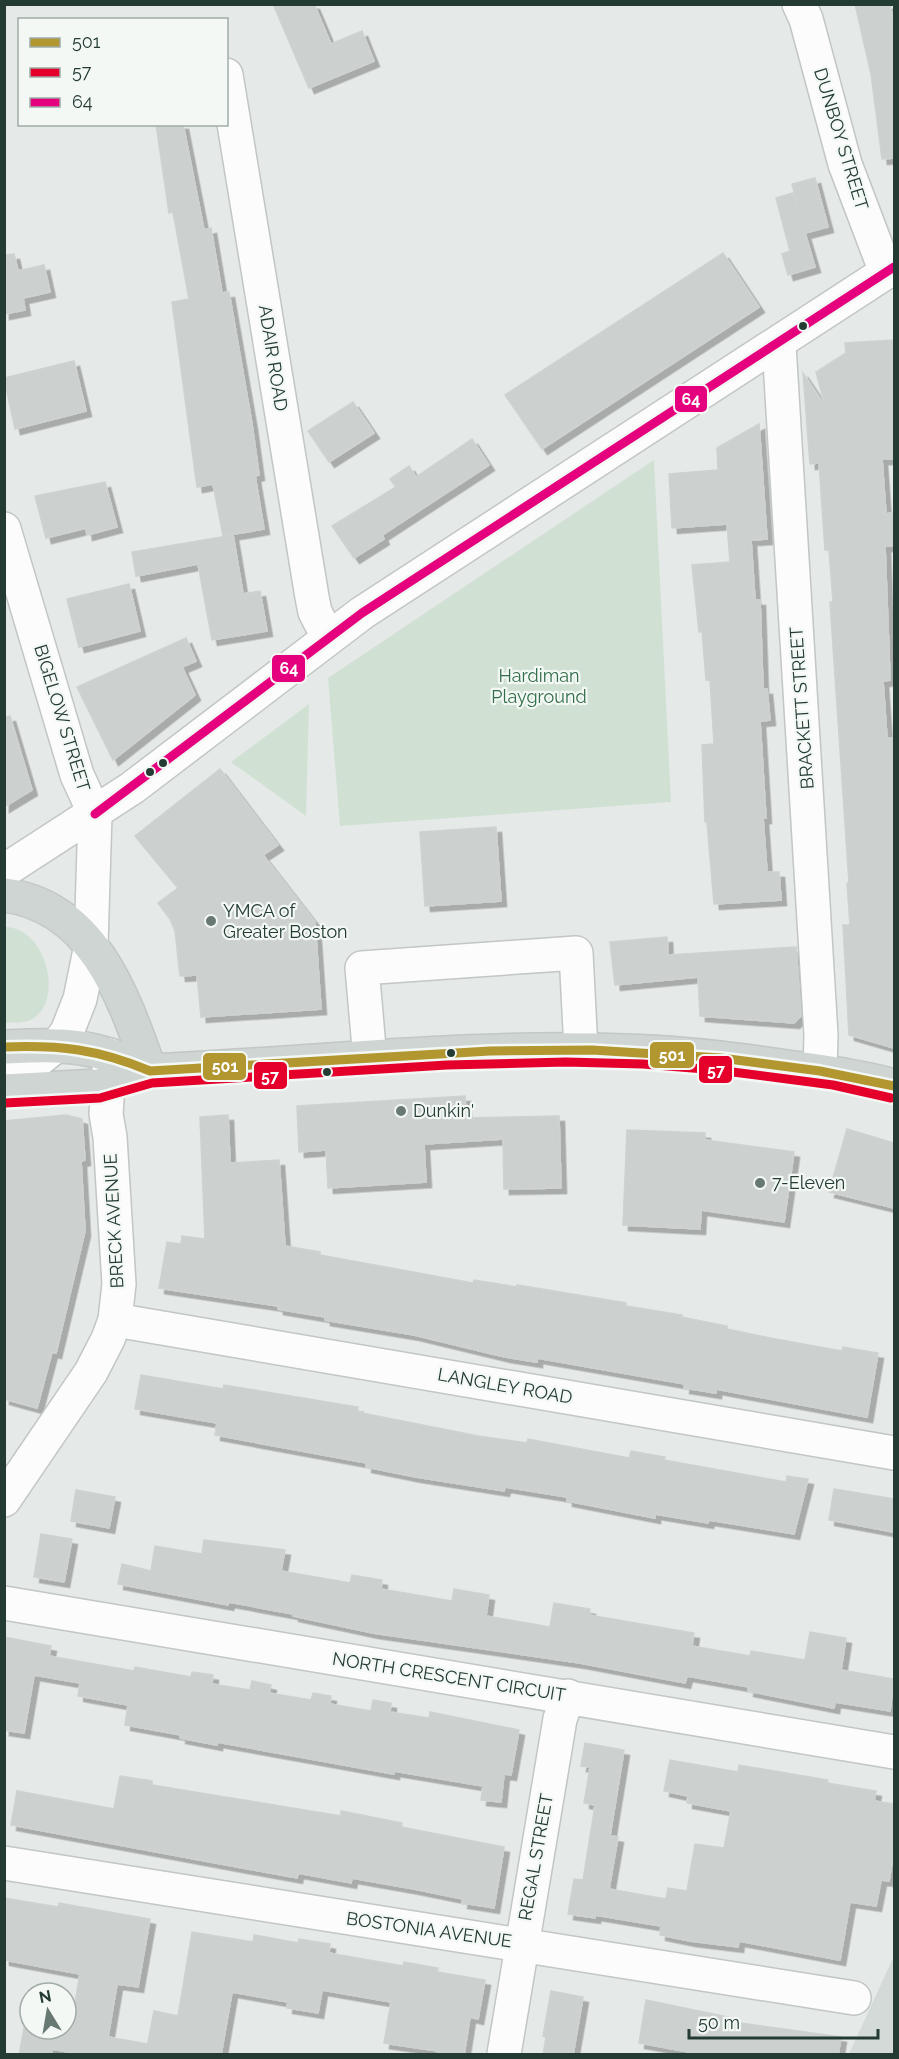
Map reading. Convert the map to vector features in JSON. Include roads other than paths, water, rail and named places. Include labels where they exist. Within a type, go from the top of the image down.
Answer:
[{"type":"main road","points":[[4,895],[47,906],[70,922],[91,945],[121,992],[150,1071]]},
{"type":"main road","points":[[4,1047],[58,1044],[86,1047],[110,1069]]},
{"type":"main road","points":[[4,1091],[70,1089],[110,1069],[150,1071],[490,1052],[581,1050],[721,1058],[820,1071],[894,1086]]},
{"type":"street","name":"DUNBOY STREET","points":[[799,4],[806,19],[845,164],[890,270]]},
{"type":"street","name":"ADAIR ROAD","points":[[228,87],[312,597],[315,612],[328,638]]},
{"type":"street","points":[[4,871],[95,814],[328,638],[396,591],[779,345],[890,270]]},
{"type":"street","name":"BRACKETT STREET","points":[[779,345],[821,1023],[820,1071]]},
{"type":"street","name":"BIGELOW STREET","points":[[4,529],[77,775],[95,814],[91,945],[74,1018],[58,1044],[27,1069],[4,1081]]},
{"type":"street","points":[[370,1059],[362,968],[576,953],[581,1050]]},
{"type":"street","name":"BRECK AVENUE","points":[[4,1500],[91,1372],[115,1320],[119,1284],[110,1137],[106,1114],[110,1069]]},
{"type":"street","name":"LANGLEY ROAD","points":[[115,1320],[894,1453]]},
{"type":"street","name":"NORTH CRESCENT CIRCUIT","points":[[4,1603],[894,1752]]},
{"type":"street","name":"REGAL STREET","points":[[504,2055],[560,1719],[568,1696]]},
{"type":"street","name":"BOSTONIA AVENUE","points":[[4,1863],[290,1911],[522,1943],[854,1998]]},
{"type":"place","name":"YMCA of Greater Boston","points":[[211,921]]},
{"type":"place","name":"Dunkin'","points":[[401,1111]]},
{"type":"place","name":"7-Eleven","points":[[760,1183]]},
{"type":"park label","name":"Hardiman Playground","points":[[539,686]]}]
